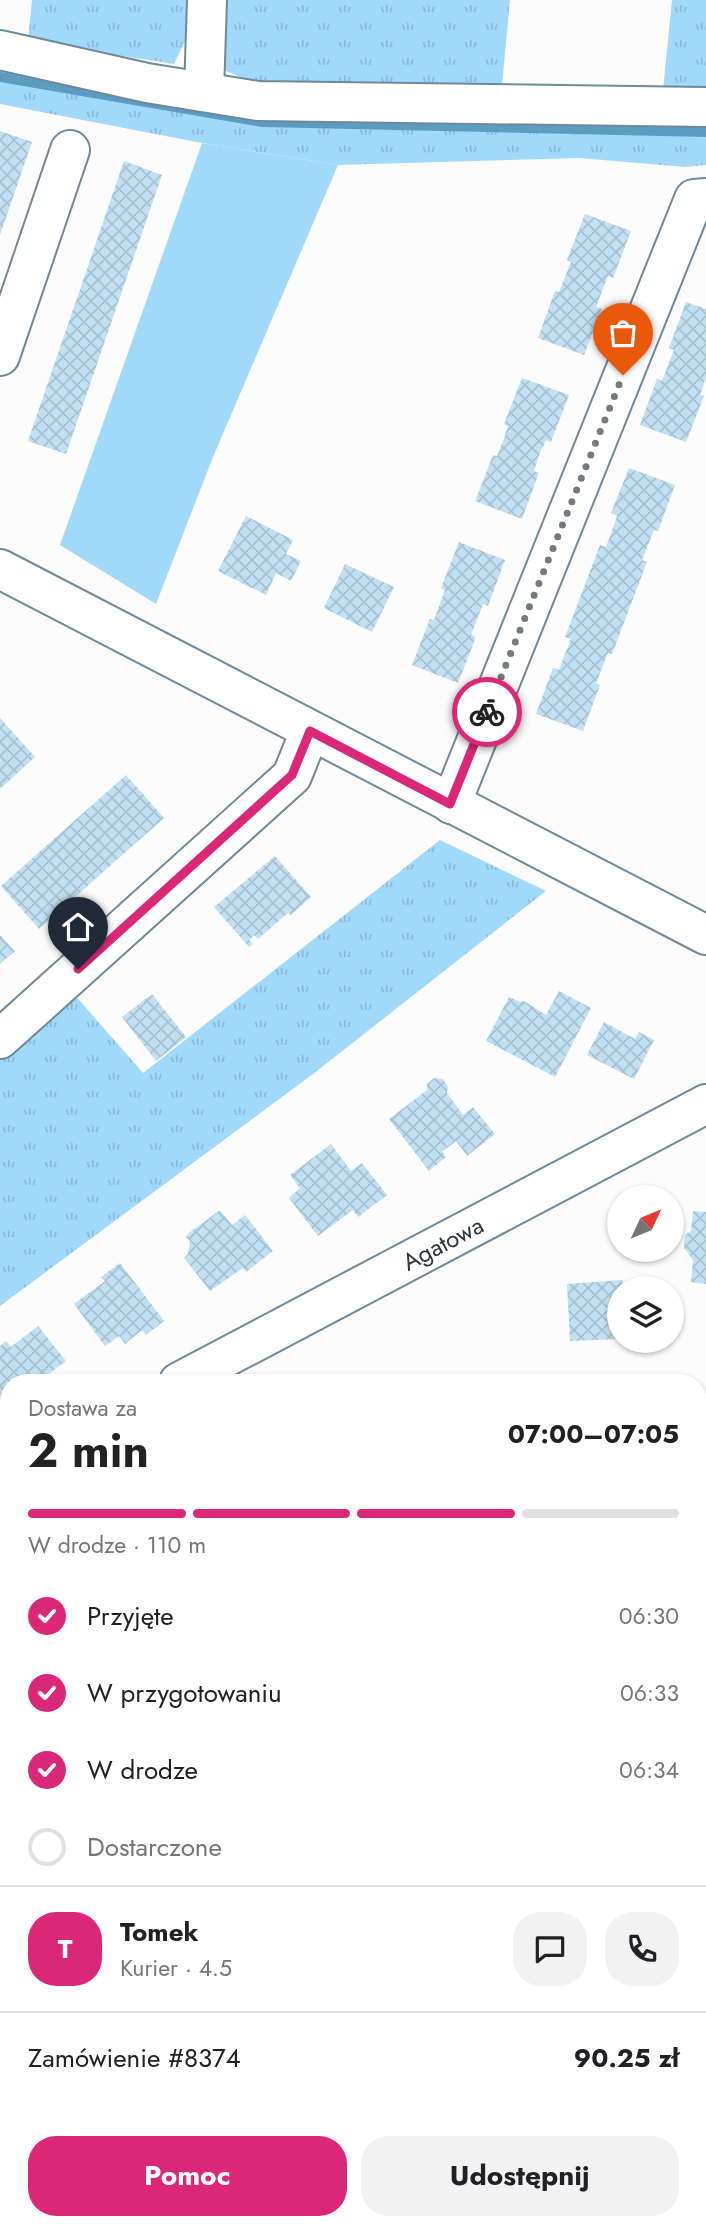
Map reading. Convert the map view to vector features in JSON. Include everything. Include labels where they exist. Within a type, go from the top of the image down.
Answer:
[{"type":"street","points":[[204,92],[207,0]]},
{"type":"street","points":[[0,50],[147,83],[258,101],[706,107]]},
{"type":"street","points":[[0,356],[69,150]]},
{"type":"street","points":[[450,804],[694,199],[706,198]]},
{"type":"street","points":[[5,581],[310,731],[706,936]]},
{"type":"street","points":[[0,1039],[292,775],[310,731]]},
{"type":"street","name":"Agatowa","points":[[194,1374],[706,1104]]},
{"type":"green space","points":[[32,0],[192,0],[192,27],[174,64],[28,41]]},
{"type":"green space","points":[[224,0],[510,0],[502,85],[263,86],[221,69]]},
{"type":"green space","points":[[672,0],[706,0],[706,89],[663,90]]},
{"type":"green space","points":[[0,60],[706,122],[706,165],[685,167],[579,158],[338,165],[202,143],[0,104]]},
{"type":"green space","points":[[202,143],[338,165],[213,457],[156,604],[60,545]]},
{"type":"green space","points":[[440,840],[546,891],[313,1074],[0,1306],[0,1058],[73,993],[143,1073]]},
{"type":"building","points":[[0,131],[32,142],[0,235]]},
{"type":"building","points":[[124,161],[162,175],[66,454],[28,441]]},
{"type":"building","points":[[585,214],[631,231],[613,278],[608,276],[596,307],[602,309],[584,355],[538,338],[555,291],[559,292],[571,262],[567,260]]},
{"type":"building","points":[[686,302],[706,309],[706,378],[700,395],[704,396],[686,442],[640,425],[657,379],[662,381],[674,350],[669,348]]},
{"type":"building","points":[[522,378],[569,395],[551,442],[546,440],[539,455],[534,471],[539,473],[522,519],[475,501],[493,455],[497,456],[503,441],[508,426],[504,424]]},
{"type":"building","points":[[629,468],[675,485],[658,531],[654,530],[642,560],[647,562],[612,654],[608,653],[596,683],[600,685],[583,731],[536,714],[553,668],[559,670],[571,639],[565,637],[600,545],[606,547],[617,516],[611,513]]},
{"type":"building","points":[[246,516],[293,540],[286,554],[301,561],[291,581],[276,573],[266,595],[218,571]]},
{"type":"building","points":[[459,542],[505,560],[488,606],[483,604],[471,635],[476,637],[458,683],[412,665],[430,619],[434,620],[445,590],[441,588]]},
{"type":"building","points":[[345,564],[394,587],[372,632],[324,608]]},
{"type":"building","points":[[0,718],[35,757],[0,789]]},
{"type":"building","points":[[126,775],[164,818],[39,929],[1,886]]},
{"type":"building","points":[[275,856],[311,897],[258,939],[254,935],[249,940],[253,944],[249,947],[214,907]]},
{"type":"building","points":[[0,935],[15,951],[0,964]]},
{"type":"building","points":[[559,991],[591,1008],[555,1077],[486,1041],[509,997],[524,1001],[546,1015]]},
{"type":"building","points":[[152,994],[186,1037],[156,1061],[122,1017]]},
{"type":"building","points":[[604,1022],[635,1039],[639,1032],[654,1040],[634,1079],[587,1055]]},
{"type":"building","points":[[434,1078],[443,1079],[448,1087],[447,1093],[463,1115],[473,1107],[495,1134],[467,1156],[456,1141],[442,1152],[446,1157],[429,1171],[389,1119],[427,1090],[427,1084]]},
{"type":"building","points":[[331,1144],[351,1171],[362,1163],[387,1195],[358,1217],[353,1210],[318,1236],[289,1198],[300,1188],[290,1175]]},
{"type":"building","points":[[220,1210],[232,1225],[245,1215],[273,1251],[246,1272],[243,1268],[210,1291],[184,1258],[188,1254],[190,1241],[186,1237]]},
{"type":"building","points":[[693,1211],[706,1212],[706,1284],[691,1282],[693,1260],[684,1248],[685,1235],[691,1231]]},
{"type":"building","points":[[120,1263],[164,1321],[146,1335],[142,1330],[125,1344],[119,1336],[105,1346],[74,1304],[105,1281],[101,1277]]},
{"type":"building","points":[[607,1281],[607,1340],[570,1341],[567,1284]]},
{"type":"building","points":[[38,1326],[66,1361],[49,1374],[0,1374],[0,1346],[6,1341],[11,1347]]},
{"type":"waterway","points":[[0,77],[262,122],[706,132]]},
{"type":"way so far","points":[[487,712],[623,375]]},
{"type":"route","points":[[78,969],[292,775],[310,731],[450,804],[487,712]]}]
